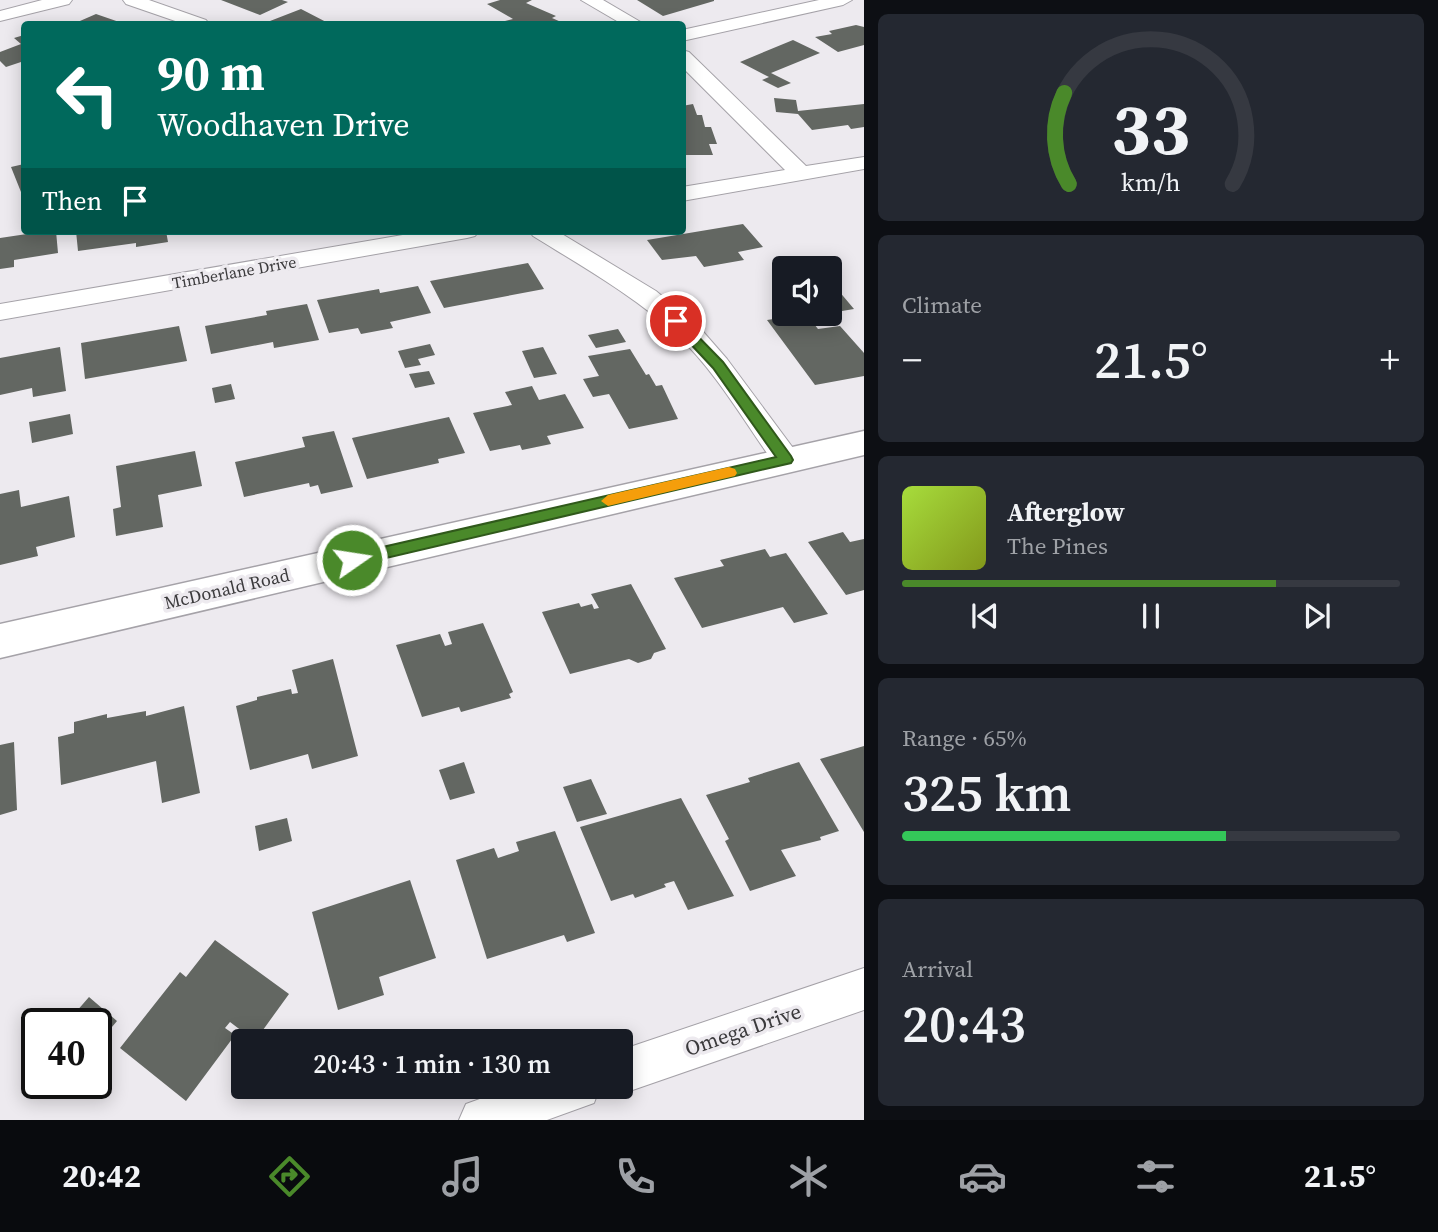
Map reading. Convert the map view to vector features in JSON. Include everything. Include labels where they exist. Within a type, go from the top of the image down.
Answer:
[{"type":"street","points":[[0,16],[63,0]]},
{"type":"street","points":[[132,0],[192,21]]},
{"type":"street","points":[[590,0],[629,21]]},
{"type":"street","points":[[686,35],[844,0]]},
{"type":"street","points":[[686,60],[802,174]]},
{"type":"street","points":[[686,193],[864,163]]},
{"type":"street","name":"Timberlane Drive","points":[[0,312],[444,235]]},
{"type":"street","points":[[548,235],[647,296],[690,333],[718,365],[786,460]]},
{"type":"street","name":"McDonald Road","points":[[0,641],[864,443]]},
{"type":"street","name":"Omega Drive","points":[[633,1068],[864,989]]},
{"type":"street","points":[[482,1120],[543,1099]]},
{"type":"building","points":[[221,0],[282,0],[288,2],[260,15]]},
{"type":"building","points":[[500,0],[532,0],[526,3],[556,16],[552,18],[559,21],[505,21],[513,19],[487,4]]},
{"type":"building","points":[[637,0],[714,0],[714,1],[663,16]]},
{"type":"building","points":[[301,9],[324,21],[270,21]]},
{"type":"building","points":[[96,14],[116,21],[80,21]]},
{"type":"building","points":[[856,25],[864,27],[864,45],[838,52],[815,37],[832,34],[829,31]]},
{"type":"building","points":[[793,40],[820,53],[771,73],[791,83],[778,88],[762,80],[769,77],[740,62]]},
{"type":"building","points":[[21,44],[21,62],[6,67],[0,61],[0,52]]},
{"type":"building","points":[[774,98],[796,100],[798,111],[864,104],[864,127],[851,129],[848,125],[812,130],[798,114],[776,112]]},
{"type":"building","points":[[693,104],[697,115],[702,115],[705,127],[711,127],[717,144],[709,144],[713,155],[686,155],[686,105]]},
{"type":"building","points":[[21,165],[21,192],[11,167]]},
{"type":"building","points":[[743,224],[763,247],[738,252],[744,260],[704,267],[696,256],[662,260],[647,240]]},
{"type":"building","points":[[56,235],[58,253],[14,260],[14,267],[0,269],[0,238]]},
{"type":"building","points":[[76,235],[167,235],[168,242],[136,247],[136,243],[78,251]]},
{"type":"building","points":[[528,263],[544,289],[444,308],[430,281]]},
{"type":"building","points":[[418,286],[431,313],[390,322],[393,328],[361,334],[358,328],[329,333],[317,300],[379,289],[380,293]]},
{"type":"building","points":[[842,295],[854,309],[842,311]]},
{"type":"building","points":[[307,304],[319,340],[274,348],[273,342],[211,354],[205,326],[267,315],[266,311]]},
{"type":"building","points":[[772,319],[772,326],[816,326],[818,329],[840,326],[864,353],[864,376],[815,385],[767,320]]},
{"type":"building","points":[[179,326],[187,361],[85,379],[81,343]]},
{"type":"building","points":[[618,329],[626,342],[596,348],[588,335]]},
{"type":"building","points":[[430,344],[435,355],[418,359],[421,365],[405,368],[398,351]]},
{"type":"building","points":[[60,347],[66,391],[33,397],[32,388],[0,395],[0,358]]},
{"type":"building","points":[[543,347],[557,374],[534,378],[522,351]]},
{"type":"building","points":[[630,349],[646,375],[649,374],[656,386],[662,385],[678,419],[629,429],[609,394],[593,397],[583,379],[599,376],[588,356]]},
{"type":"building","points":[[429,371],[435,384],[415,388],[409,374]]},
{"type":"building","points":[[231,384],[235,399],[215,403],[212,388]]},
{"type":"building","points":[[532,386],[539,400],[565,394],[584,428],[547,436],[551,444],[522,450],[520,445],[490,451],[473,413],[512,405],[505,392]]},
{"type":"building","points":[[70,414],[73,434],[32,443],[29,422]]},
{"type":"building","points":[[449,417],[465,453],[438,459],[439,463],[367,479],[352,438]]},
{"type":"building","points":[[334,431],[353,487],[321,494],[318,485],[310,487],[309,483],[244,497],[235,462],[305,447],[302,437]]},
{"type":"building","points":[[195,451],[202,486],[158,495],[163,527],[116,536],[113,509],[121,507],[116,466]]},
{"type":"building","points":[[19,490],[21,507],[69,496],[75,537],[36,547],[38,556],[0,565],[0,494]]},
{"type":"building","points":[[843,532],[850,542],[864,539],[864,590],[846,595],[808,542]]},
{"type":"building","points":[[765,549],[770,557],[786,553],[828,614],[794,623],[783,607],[702,628],[674,578],[724,566],[720,560]]},
{"type":"building","points":[[631,584],[666,649],[654,653],[651,659],[638,663],[629,659],[570,674],[542,612],[579,603],[581,607],[592,604],[594,609],[599,608],[591,594]]},
{"type":"building","points":[[483,623],[513,692],[509,694],[511,698],[461,712],[459,707],[422,717],[396,645],[440,634],[445,646],[452,644],[448,632]]},
{"type":"building","points":[[333,659],[358,756],[312,769],[308,754],[250,770],[236,706],[257,700],[257,697],[291,689],[292,694],[298,693],[292,670]]},
{"type":"building","points":[[184,706],[200,793],[162,803],[156,761],[61,785],[58,737],[74,733],[74,722],[107,714],[107,718],[146,711],[146,716]]},
{"type":"building","points":[[14,742],[17,810],[0,815],[0,745]]},
{"type":"building","points":[[864,746],[864,832],[820,759]]},
{"type":"building","points":[[464,762],[475,793],[450,800],[439,770]]},
{"type":"building","points":[[799,762],[839,831],[820,837],[821,840],[781,850],[796,876],[750,891],[725,841],[729,839],[706,795],[750,782],[748,778]]},
{"type":"building","points":[[591,779],[607,814],[577,822],[563,787]]},
{"type":"building","points":[[681,798],[734,896],[688,910],[674,881],[664,884],[666,887],[635,898],[633,894],[611,901],[580,827]]},
{"type":"building","points":[[287,818],[292,841],[259,851],[255,826]]},
{"type":"building","points":[[555,831],[595,933],[567,942],[564,935],[487,959],[456,860],[494,848],[498,858],[519,851],[516,842]]},
{"type":"building","points":[[410,880],[436,958],[379,977],[384,995],[338,1010],[312,912]]},
{"type":"building","points":[[215,940],[289,994],[264,1029],[239,1029],[230,1022],[225,1028],[231,1032],[231,1040],[186,1101],[120,1048],[180,972],[186,977]]},
{"type":"building","points":[[89,997],[102,1008],[79,1008]]},
{"type":"slow traffic","points":[[608,501],[729,473]]},
{"type":"route","points":[[352,560],[786,460],[718,365],[676,321]]}]
